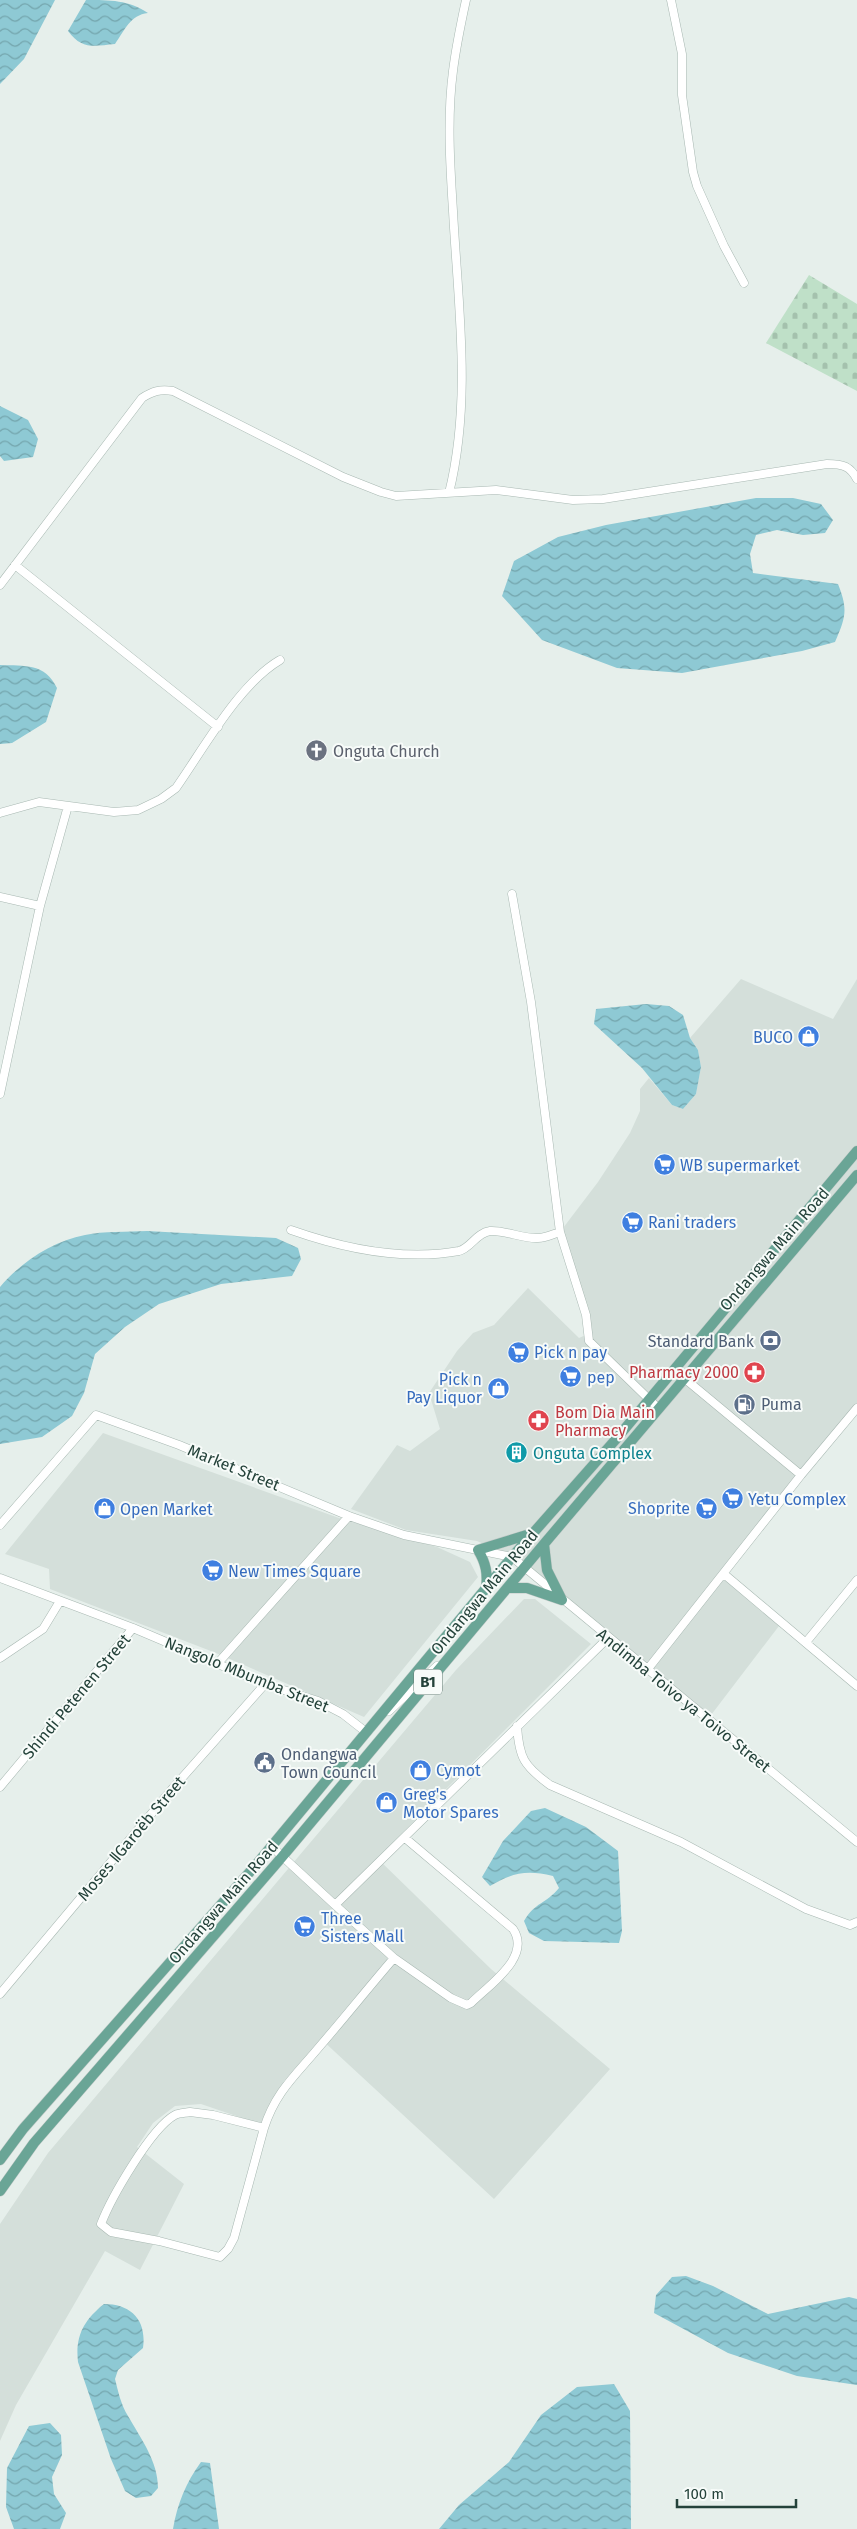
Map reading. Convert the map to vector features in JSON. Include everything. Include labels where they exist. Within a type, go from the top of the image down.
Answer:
[{"type":"main road","name":"Ondangwa Main Road","points":[[0,2160],[23,2129],[272,1846],[512,1557],[649,1399],[857,1150]]},
{"type":"main road","name":"Ondangwa Main Road","points":[[0,2191],[34,2143],[282,1857],[754,1294],[857,1175]]},
{"type":"main road","points":[[743,1285],[754,1294]]},
{"type":"main road","points":[[486,1589],[488,1577],[484,1560],[478,1550],[534,1533]]},
{"type":"main road","points":[[544,1544],[546,1570],[562,1600]]},
{"type":"main road","points":[[507,1588],[527,1588],[562,1600]]},
{"type":"street","points":[[449,493],[462,426],[463,396],[461,309],[453,210],[451,101],[453,70],[466,0]]},
{"type":"street","points":[[671,0],[682,54],[682,95],[693,172],[697,186],[724,246],[744,283]]},
{"type":"street","points":[[0,585],[142,398],[162,389],[173,391],[343,477],[396,496],[496,490],[573,500],[603,499],[828,464],[841,464],[851,468],[857,479]]},
{"type":"street","points":[[15,565],[218,726]]},
{"type":"street","points":[[0,813],[38,802],[114,812],[138,810],[161,799],[176,788],[218,726],[259,675],[280,660]]},
{"type":"street","points":[[0,1094],[40,906],[68,806]]},
{"type":"street","points":[[512,894],[531,1002],[560,1232],[586,1315],[589,1340],[658,1408]]},
{"type":"street","points":[[0,897],[40,906]]},
{"type":"street","points":[[290,1230],[345,1246],[412,1254],[445,1254],[463,1250],[482,1233],[497,1231],[540,1238],[560,1232]]},
{"type":"street","points":[[684,1378],[801,1474]]},
{"type":"street","points":[[647,1670],[801,1474],[857,1408]]},
{"type":"street","name":"Market Street","points":[[0,1525],[96,1415],[179,1445],[349,1516],[404,1535],[512,1557]]},
{"type":"street","points":[[218,1663],[349,1516]]},
{"type":"street","name":"Andimba Toivo ya Toivo Street","points":[[512,1557],[857,1842]]},
{"type":"street","points":[[724,1574],[807,1641],[857,1686]]},
{"type":"street","name":"Nangolo Mbumba Street","points":[[0,1578],[133,1628],[265,1684],[318,1700],[344,1714],[366,1732]]},
{"type":"street","points":[[807,1641],[857,1580]]},
{"type":"street","points":[[0,1658],[43,1629],[60,1601]]},
{"type":"street","name":"Shindi Petenen Street","points":[[0,1787],[133,1628]]},
{"type":"street","points":[[335,1905],[608,1638]]},
{"type":"street","points":[[366,1732],[462,1642]]},
{"type":"street","name":"Moses ǁGaroëb Street","points":[[0,1994],[173,1788],[265,1684]]},
{"type":"street","points":[[517,1726],[522,1757],[531,1771],[550,1785],[681,1842],[806,1909],[850,1925],[857,1922]]},
{"type":"street","points":[[272,1846],[394,1958],[451,1998],[467,2005],[511,1963],[520,1946],[518,1937],[513,1929],[405,1838]]},
{"type":"street","points":[[264,2128],[213,2115],[190,2112],[176,2114],[159,2128],[109,2203],[101,2224],[111,2232],[159,2241],[220,2257],[223,2255],[234,2238],[270,2111],[291,2076],[310,2058],[394,1958]]},
{"type":"shaded area","points":[[741,979],[833,1019],[857,979],[857,1408],[724,1574],[782,1622],[708,1719],[512,1557],[477,1541],[406,1530],[351,1509],[397,1445],[410,1451],[440,1429],[429,1393],[457,1351],[473,1333],[494,1325],[528,1288],[579,1338],[588,1334],[560,1232],[598,1182],[630,1133],[640,1111],[640,1089],[649,1078],[672,1105],[683,1109],[696,1094],[701,1067],[698,1050],[690,1038]]},
{"type":"shaded area","points":[[103,1433],[339,1518],[437,1547],[470,1562],[478,1577],[364,1717],[216,1653],[50,1589],[49,1569],[5,1554]]},
{"type":"shaded area","points":[[524,1599],[535,1599],[591,1644],[377,1858],[491,1969],[610,2069],[494,2199],[321,2039],[284,2081],[260,2124],[201,2104],[175,2106],[153,2123],[137,2147],[184,2184],[140,2270],[105,2251],[16,2405],[0,2441],[0,2224],[48,2153],[456,1670]]},
{"type":"green space","points":[[809,275],[857,304],[857,391],[766,343]]},
{"type":"water","points":[[0,0],[55,0],[24,59],[0,84]]},
{"type":"water","points":[[86,0],[126,3],[148,13],[132,20],[115,44],[83,44],[68,31]]},
{"type":"water","points":[[0,406],[28,420],[38,439],[33,457],[4,461],[0,456]]},
{"type":"water","points":[[756,498],[793,498],[821,504],[833,520],[825,533],[803,535],[777,530],[756,535],[750,554],[753,573],[838,584],[843,600],[844,613],[842,626],[835,642],[802,651],[682,673],[617,668],[542,640],[502,596],[514,561],[558,537],[606,525]]},
{"type":"water","points":[[0,665],[33,667],[47,674],[57,688],[46,722],[12,743],[0,744]]},
{"type":"water","points":[[646,1004],[669,1006],[683,1015],[690,1038],[698,1050],[701,1067],[696,1094],[683,1109],[672,1105],[642,1068],[594,1024],[596,1009]]},
{"type":"water","points":[[147,1231],[276,1238],[298,1248],[301,1259],[292,1276],[221,1284],[159,1304],[125,1327],[95,1354],[84,1393],[72,1416],[42,1437],[0,1444],[0,1287],[28,1261],[61,1242],[92,1234]]},
{"type":"water","points":[[545,1808],[586,1827],[618,1851],[622,1931],[619,1943],[544,1941],[529,1933],[524,1921],[528,1915],[536,1906],[550,1897],[559,1888],[553,1876],[521,1873],[490,1886],[482,1877],[503,1841],[531,1811]]},
{"type":"water","points":[[686,2276],[713,2286],[768,2314],[849,2297],[857,2299],[857,2385],[797,2376],[728,2353],[654,2313],[656,2295],[672,2277]]},
{"type":"water","points":[[104,2304],[122,2307],[129,2311],[140,2322],[142,2329],[144,2338],[143,2348],[118,2370],[115,2379],[123,2407],[152,2459],[158,2488],[151,2496],[136,2498],[125,2491],[111,2459],[78,2362],[78,2344],[82,2329],[91,2316]]},
{"type":"water","points":[[614,2384],[630,2411],[631,2529],[439,2529],[459,2505],[509,2462],[541,2415],[577,2387]]},
{"type":"water","points":[[50,2423],[61,2435],[62,2455],[52,2477],[54,2494],[66,2513],[60,2529],[14,2529],[6,2507],[7,2468],[29,2426]]},
{"type":"water","points":[[201,2462],[210,2463],[219,2529],[173,2529],[183,2494]]},
{"type":"place","name":"Onguta Church","points":[[317,751]]},
{"type":"place","name":"BUCO","points":[[809,1037]]},
{"type":"place","name":"WB supermarket","points":[[664,1165]]},
{"type":"place","name":"Rani traders","points":[[632,1222]]},
{"type":"place","name":"Standard Bank","points":[[770,1341]]},
{"type":"place","name":"Pick n pay","points":[[518,1352]]},
{"type":"place","name":"Pharmacy 2000","points":[[755,1372]]},
{"type":"place","name":"pep","points":[[571,1377]]},
{"type":"place","name":"Pick n Pay Liquor","points":[[498,1388]]},
{"type":"place","name":"Puma","points":[[745,1404]]},
{"type":"place","name":"Bom Dia Main Pharmacy","points":[[539,1421]]},
{"type":"place","name":"Onguta Complex","points":[[517,1453]]},
{"type":"place","name":"Yetu Complex","points":[[732,1499]]},
{"type":"place","name":"Shoprite","points":[[706,1508]]},
{"type":"place","name":"Open Market","points":[[104,1509]]},
{"type":"place","name":"New Times Square","points":[[212,1571]]},
{"type":"place","name":"Ondangwa Town Council","points":[[265,1763]]},
{"type":"place","name":"Cymot","points":[[420,1770]]},
{"type":"place","name":"Greg's Motor Spares","points":[[387,1803]]},
{"type":"place","name":"Three Sisters Mall","points":[[305,1927]]}]
